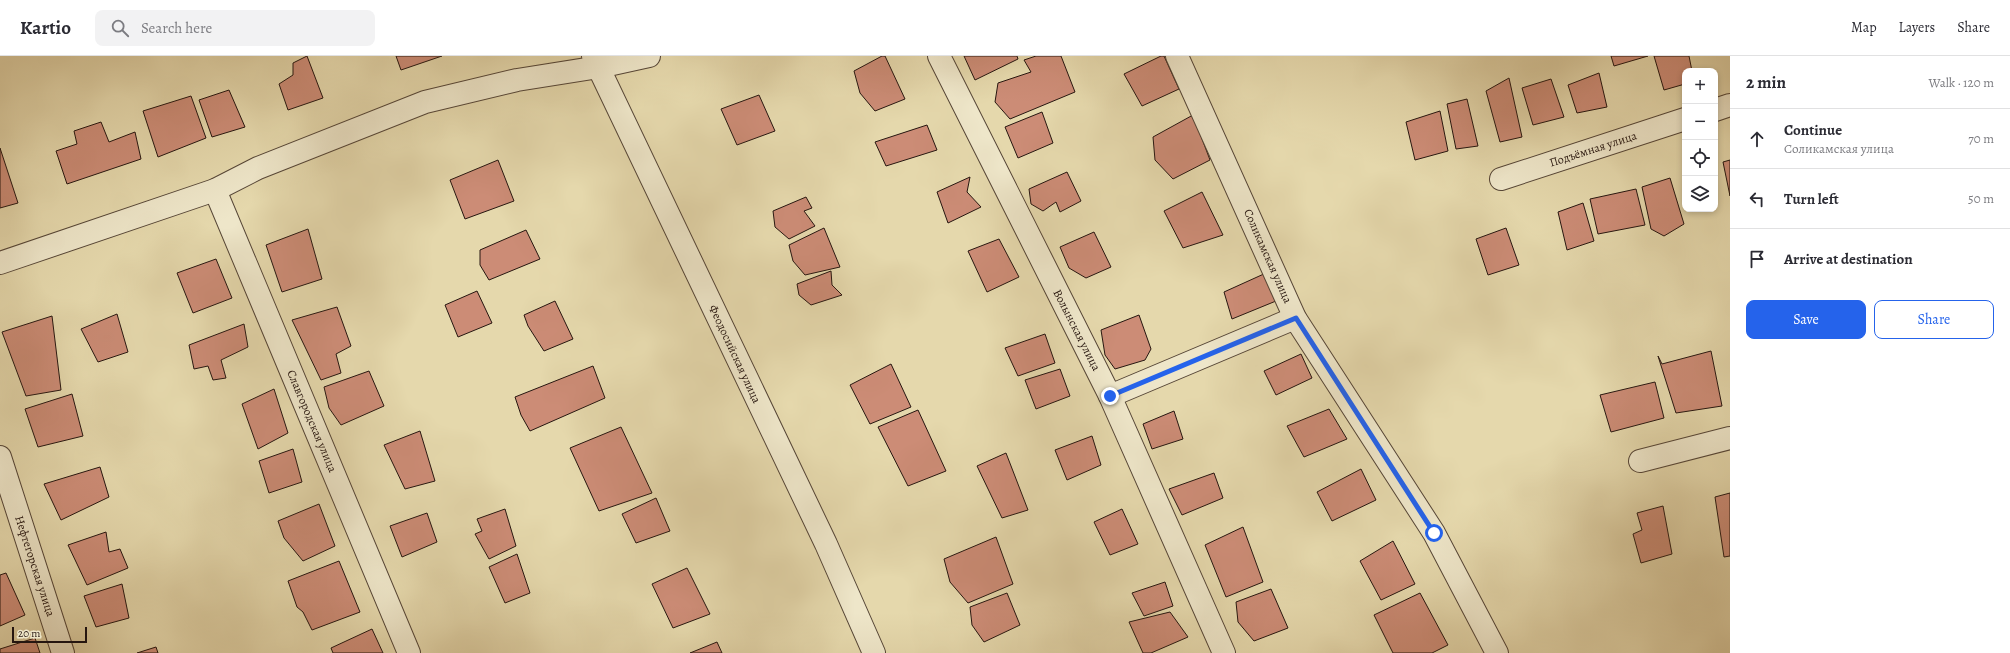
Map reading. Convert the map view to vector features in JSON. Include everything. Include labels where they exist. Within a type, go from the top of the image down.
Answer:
[{"type":"street","points":[[0,263],[215,190],[258,168],[425,102],[596,62],[649,56]]},
{"type":"street","name":"Волынская улица","points":[[939,56],[1110,396],[1224,653]]},
{"type":"street","name":"Соликамская улица","points":[[1177,56],[1296,318],[1434,533],[1497,653]]},
{"type":"street","name":"Феодосийская улица","points":[[596,62],[822,536],[874,653]]},
{"type":"street","points":[[1718,109],[1730,105]]},
{"type":"street","name":"Подъёмная улица","points":[[1501,179],[1682,120]]},
{"type":"street","name":"Славгородская улица","points":[[215,190],[409,653]]},
{"type":"street","points":[[1110,396],[1296,318]]},
{"type":"street","points":[[1640,461],[1730,438]]},
{"type":"street","name":"Нефтегорская улица","points":[[0,457],[63,653]]},
{"type":"building","points":[[307,56],[323,98],[288,110],[279,84],[293,75],[293,63]]},
{"type":"building","points":[[396,56],[442,56],[401,70]]},
{"type":"building","points":[[882,56],[885,56],[905,99],[875,111],[860,93],[854,71]]},
{"type":"building","points":[[964,56],[1017,56],[1018,59],[975,80]]},
{"type":"building","points":[[1036,56],[1061,56],[1075,92],[1010,119],[995,102],[998,83],[1031,72],[1024,60]]},
{"type":"building","points":[[1161,56],[1164,56],[1179,89],[1142,106],[1124,74]]},
{"type":"building","points":[[1611,56],[1648,56],[1614,66]]},
{"type":"building","points":[[1654,56],[1689,56],[1691,68],[1682,68],[1682,85],[1664,90]]},
{"type":"building","points":[[1599,73],[1607,107],[1577,113],[1568,85]]},
{"type":"building","points":[[1509,78],[1522,137],[1500,142],[1486,91]]},
{"type":"building","points":[[1551,79],[1564,117],[1533,125],[1522,88]]},
{"type":"building","points":[[229,90],[245,127],[212,137],[199,100]]},
{"type":"building","points":[[759,95],[775,131],[737,145],[721,109]]},
{"type":"building","points":[[191,96],[206,138],[158,157],[143,111]]},
{"type":"building","points":[[1467,99],[1478,146],[1456,149],[1447,104]]},
{"type":"building","points":[[1440,111],[1448,151],[1415,160],[1406,122]]},
{"type":"building","points":[[1042,112],[1053,143],[1018,158],[1005,127]]},
{"type":"building","points":[[1193,115],[1210,160],[1173,179],[1155,160],[1153,137]]},
{"type":"building","points":[[101,122],[109,142],[135,132],[141,159],[67,184],[56,151],[77,144],[74,131]]},
{"type":"building","points":[[927,125],[937,150],[886,166],[875,142]]},
{"type":"building","points":[[0,148],[18,203],[0,208]]},
{"type":"building","points":[[498,160],[514,201],[465,219],[450,180]]},
{"type":"building","points":[[1730,160],[1730,196],[1723,162]]},
{"type":"building","points":[[1067,172],[1081,201],[1060,212],[1056,202],[1043,211],[1031,204],[1029,189]]},
{"type":"building","points":[[970,177],[967,192],[981,207],[948,223],[937,192]]},
{"type":"building","points":[[1670,178],[1684,224],[1664,236],[1651,229],[1642,187]]},
{"type":"building","points":[[1636,189],[1645,225],[1598,234],[1590,199]]},
{"type":"building","points":[[1202,192],[1223,235],[1183,248],[1164,211]]},
{"type":"building","points":[[806,197],[812,208],[804,211],[815,226],[789,239],[775,227],[773,211]]},
{"type":"building","points":[[1583,203],[1594,241],[1567,250],[1558,212]]},
{"type":"building","points":[[824,228],[840,267],[805,275],[793,261],[789,245]]},
{"type":"building","points":[[1506,228],[1519,265],[1488,275],[1476,239]]},
{"type":"building","points":[[308,229],[322,279],[282,292],[266,245]]},
{"type":"building","points":[[526,230],[540,259],[489,280],[480,265],[480,250]]},
{"type":"building","points":[[1094,232],[1111,267],[1086,278],[1069,268],[1060,247]]},
{"type":"building","points":[[999,239],[1019,277],[987,292],[968,251]]},
{"type":"building","points":[[216,259],[232,298],[193,313],[177,273]]},
{"type":"building","points":[[831,271],[832,285],[842,295],[811,305],[799,295],[797,284]]},
{"type":"building","points":[[1266,273],[1276,301],[1232,319],[1224,292]]},
{"type":"building","points":[[477,291],[492,323],[458,337],[445,305]]},
{"type":"building","points":[[555,301],[573,339],[544,351],[528,326],[524,315]]},
{"type":"building","points":[[337,307],[351,346],[336,354],[341,373],[321,380],[292,320]]},
{"type":"building","points":[[117,314],[128,352],[98,362],[81,329]]},
{"type":"building","points":[[1139,315],[1151,349],[1145,360],[1115,369],[1105,355],[1101,330]]},
{"type":"building","points":[[52,316],[61,390],[26,396],[2,332]]},
{"type":"building","points":[[244,324],[248,347],[221,360],[226,378],[213,380],[208,366],[194,369],[189,345]]},
{"type":"building","points":[[1045,334],[1055,363],[1018,376],[1005,348]]},
{"type":"building","points":[[1711,351],[1722,406],[1676,413],[1658,356],[1662,364]]},
{"type":"building","points":[[1301,354],[1312,378],[1276,395],[1264,371]]},
{"type":"building","points":[[891,364],[911,407],[870,424],[850,385]]},
{"type":"building","points":[[593,366],[605,398],[530,431],[521,415],[515,397]]},
{"type":"building","points":[[1060,369],[1070,396],[1036,409],[1025,380]]},
{"type":"building","points":[[369,371],[384,406],[341,425],[329,408],[324,387]]},
{"type":"building","points":[[1655,382],[1664,418],[1611,432],[1600,395]]},
{"type":"building","points":[[274,389],[288,433],[258,449],[242,404]]},
{"type":"building","points":[[72,394],[83,436],[38,447],[25,409]]},
{"type":"building","points":[[1329,409],[1347,439],[1304,457],[1287,426]]},
{"type":"building","points":[[918,410],[946,471],[908,486],[878,427]]},
{"type":"building","points":[[1174,411],[1183,439],[1152,449],[1143,424]]},
{"type":"building","points":[[621,427],[652,493],[599,511],[570,448]]},
{"type":"building","points":[[420,431],[435,481],[405,489],[384,445]]},
{"type":"building","points":[[1092,436],[1101,465],[1067,480],[1055,450]]},
{"type":"building","points":[[293,449],[302,482],[269,493],[259,461]]},
{"type":"building","points":[[1006,453],[1028,510],[1002,518],[977,466]]},
{"type":"building","points":[[100,467],[109,497],[61,520],[44,484]]},
{"type":"building","points":[[1361,469],[1376,500],[1332,521],[1317,492]]},
{"type":"building","points":[[1214,473],[1223,498],[1182,515],[1169,489]]},
{"type":"building","points":[[1730,493],[1730,556],[1724,557],[1715,497]]},
{"type":"building","points":[[656,498],[670,531],[636,543],[622,514]]},
{"type":"building","points":[[319,504],[335,546],[303,561],[284,538],[278,521]]},
{"type":"building","points":[[1663,506],[1672,554],[1641,563],[1633,534],[1642,530],[1637,513]]},
{"type":"building","points":[[505,509],[516,546],[489,559],[475,534],[482,531],[477,519]]},
{"type":"building","points":[[1122,509],[1138,544],[1110,555],[1094,522]]},
{"type":"building","points":[[427,513],[437,542],[402,557],[390,526]]},
{"type":"building","points":[[1243,527],[1263,582],[1226,597],[1205,545]]},
{"type":"building","points":[[106,532],[109,552],[120,549],[128,568],[87,585],[68,545]]},
{"type":"building","points":[[996,537],[1013,584],[968,603],[950,582],[944,559]]},
{"type":"building","points":[[1393,541],[1415,584],[1381,600],[1360,561]]},
{"type":"building","points":[[517,554],[530,593],[505,603],[489,567]]},
{"type":"building","points":[[339,561],[360,612],[312,630],[303,612],[297,607],[288,581]]},
{"type":"building","points":[[687,568],[710,614],[673,628],[652,584]]},
{"type":"building","points":[[6,573],[25,615],[0,626],[0,575]]},
{"type":"building","points":[[1165,582],[1173,606],[1144,616],[1132,593]]},
{"type":"building","points":[[122,584],[129,618],[96,627],[84,596]]},
{"type":"building","points":[[1271,589],[1288,628],[1254,641],[1238,622],[1236,602]]},
{"type":"building","points":[[1007,593],[1020,625],[984,642],[972,625],[970,607]]},
{"type":"building","points":[[1420,593],[1448,645],[1432,653],[1393,653],[1374,615]]},
{"type":"building","points":[[1170,612],[1188,637],[1151,653],[1143,653],[1129,622]]},
{"type":"building","points":[[372,629],[383,653],[333,653],[331,648]]},
{"type":"building","points":[[35,638],[40,653],[0,653],[0,649]]},
{"type":"building","points":[[717,642],[722,653],[690,653]]},
{"type":"building","points":[[156,647],[158,653],[137,653]]},
{"type":"route","points":[[1110,396],[1296,318],[1434,533]]}]
